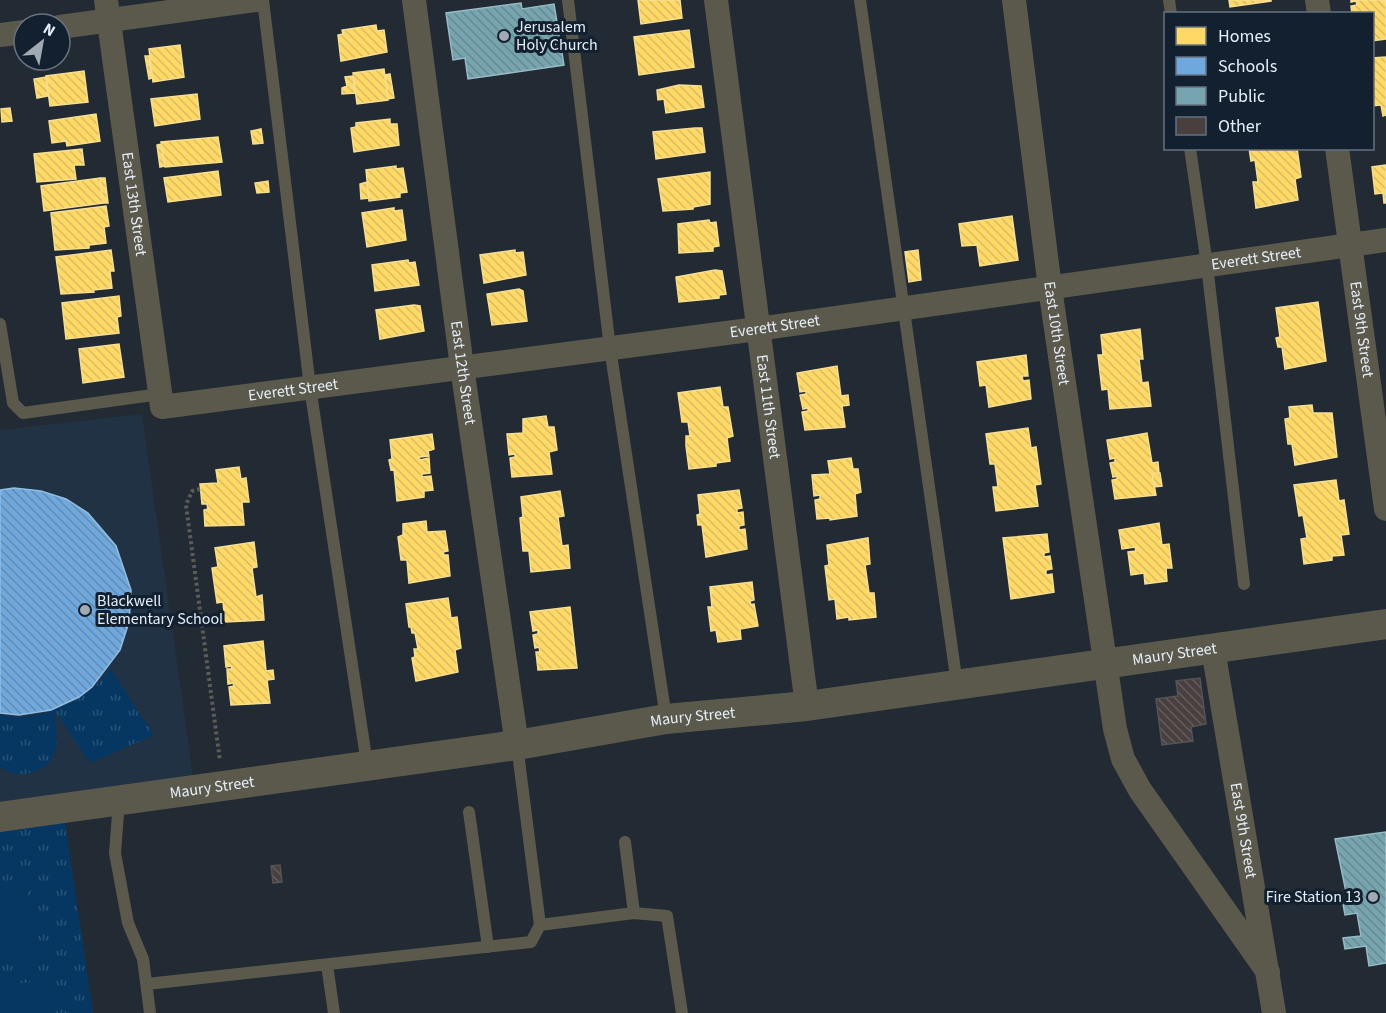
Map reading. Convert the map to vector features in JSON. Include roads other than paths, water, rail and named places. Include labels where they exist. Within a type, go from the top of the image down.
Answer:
[{"type":"street","points":[[72,23],[107,10],[256,0]]},
{"type":"street","name":"East 12th Street","points":[[414,0],[462,367],[517,744]]},
{"type":"street","name":"East 11th Street","points":[[716,0],[807,706]]},
{"type":"street","name":"East 10th Street","points":[[1014,0],[1050,288],[1115,729],[1124,759],[1140,790],[1268,972]]},
{"type":"street","name":"East 13th Street","points":[[107,10],[161,401]]},
{"type":"street","name":"East 9th Street","points":[[1337,150],[1386,509]]},
{"type":"street","name":"Everett Street","points":[[161,401],[310,387],[757,329],[1386,240]]},
{"type":"street","name":"Maury Street","points":[[0,817],[517,744],[666,719],[807,706],[1386,624]]},
{"type":"street","name":"East 9th Street","points":[[1213,649],[1274,1013]]},
{"type":"lane","points":[[263,0],[310,387],[367,764]]},
{"type":"lane","points":[[568,0],[610,348],[666,719]]},
{"type":"lane","points":[[860,0],[958,685]]},
{"type":"lane","points":[[1191,150],[1244,584]]},
{"type":"lane","points":[[0,324],[13,403],[23,412],[161,401]]},
{"type":"lane","points":[[147,984],[531,942],[540,925],[517,744]]},
{"type":"lane","points":[[119,800],[115,853],[128,923],[144,959],[150,1013]]},
{"type":"lane","points":[[469,812],[488,947]]},
{"type":"lane","points":[[625,842],[634,913]]},
{"type":"lane","points":[[540,925],[634,913],[667,916],[682,1013]]},
{"type":"lane","points":[[327,964],[334,1013]]},
{"type":"place","name":"Jerusalem Holy Church","points":[[504,36]]},
{"type":"place","name":"Blackwell Elementary School","points":[[85,610]]},
{"type":"place","name":"Fire Station 13","points":[[1373,897]]}]
